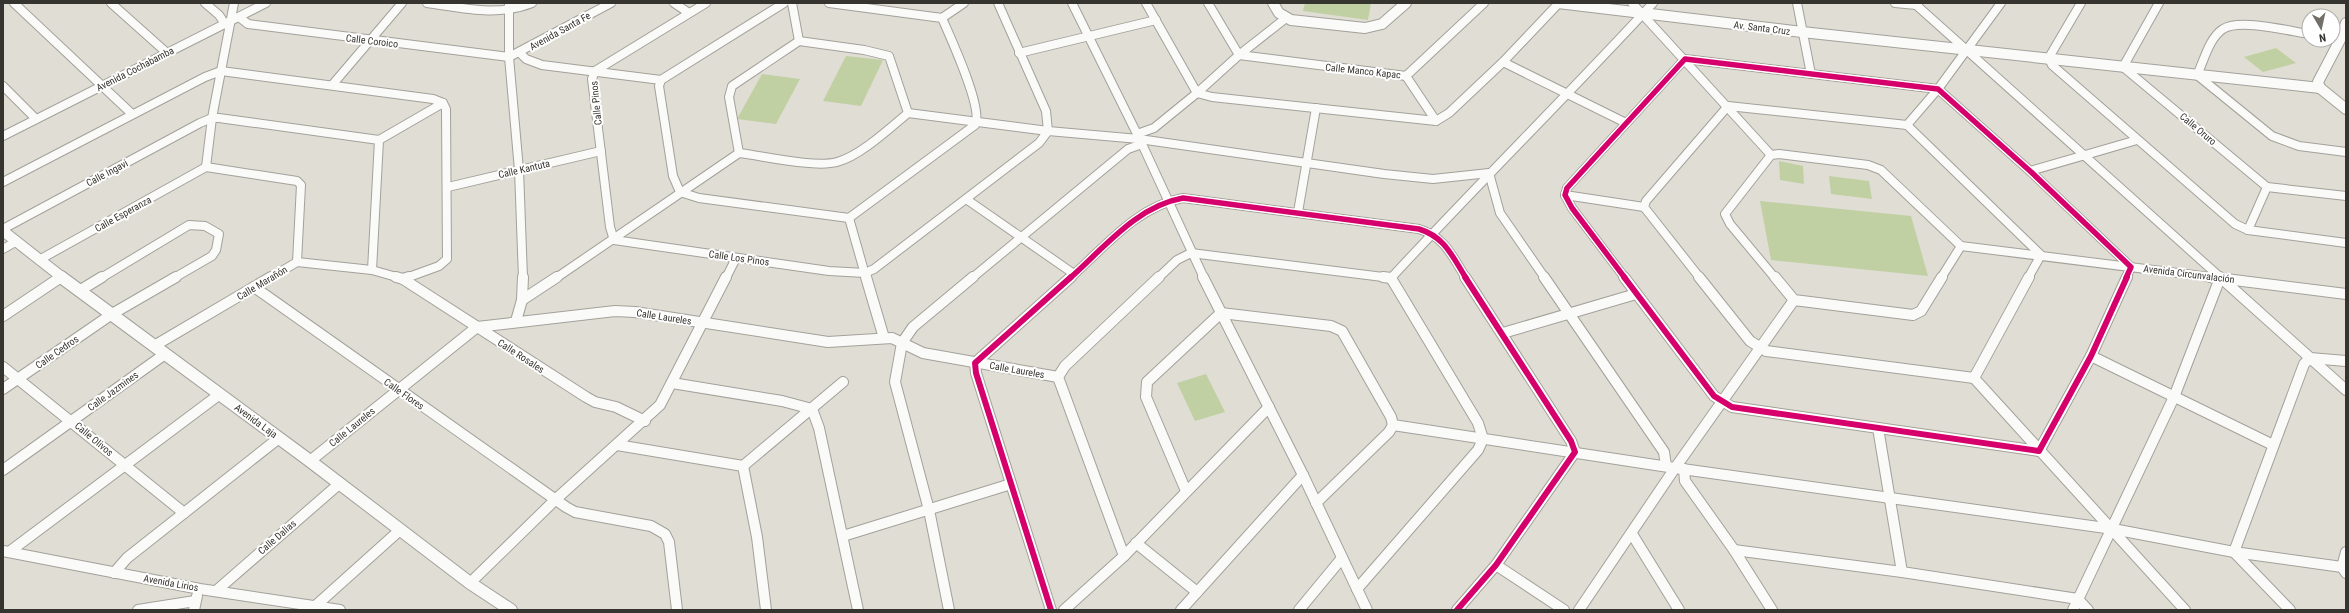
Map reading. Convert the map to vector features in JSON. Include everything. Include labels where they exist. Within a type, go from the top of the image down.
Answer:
[{"type":"street","points":[[14,3],[103,85],[132,114]]},
{"type":"street","points":[[111,3],[167,53]]},
{"type":"street","points":[[205,3],[228,22]]},
{"type":"street","points":[[234,3],[228,22],[212,118],[206,167],[297,181],[301,185],[297,262]]},
{"type":"street","name":"Avenida Cochabamba","points":[[3,136],[266,3]]},
{"type":"street","points":[[333,84],[402,3]]},
{"type":"street","points":[[427,3],[509,12],[532,3]]},
{"type":"street","points":[[509,3],[509,57],[519,170],[522,300],[516,321]]},
{"type":"street","name":"Avenida Santa Fe","points":[[509,57],[520,53],[610,3]]},
{"type":"street","points":[[674,3],[689,13]]},
{"type":"street","name":"Calle Pinos","points":[[614,240],[610,227],[602,151],[592,79],[595,71],[706,3]]},
{"type":"street","points":[[680,192],[674,176],[659,86],[661,80],[784,3]]},
{"type":"street","points":[[792,3],[799,41]]},
{"type":"street","points":[[829,3],[942,18],[964,3]]},
{"type":"street","points":[[865,273],[882,263],[1039,143],[1048,131],[1046,111],[998,3]]},
{"type":"street","points":[[1072,3],[1139,139],[1191,253],[1303,475],[1367,610]]},
{"type":"street","points":[[1146,3],[1197,93],[1212,97],[1436,121],[1448,113],[1503,62],[1558,3]]},
{"type":"street","points":[[1208,3],[1239,55]]},
{"type":"street","points":[[1273,3],[1279,13],[1286,18],[1298,21],[1371,28],[1382,24],[1406,3]]},
{"type":"street","name":"Calle Manco Kapac","points":[[1239,55],[1406,76],[1484,3]]},
{"type":"street","name":"Av. Santa Cruz","points":[[1558,3],[1802,32],[2320,88]]},
{"type":"street","points":[[1632,3],[1728,106],[1771,155]]},
{"type":"street","points":[[1391,278],[1489,173],[1568,95],[1653,3]]},
{"type":"street","points":[[1797,3],[1811,74]]},
{"type":"street","points":[[1895,3],[1916,4],[2346,390]]},
{"type":"street","points":[[1907,125],[1938,89],[2001,3]]},
{"type":"street","points":[[2082,3],[2049,59],[2052,65],[2235,224],[2248,230],[2346,242]]},
{"type":"street","points":[[2123,67],[2158,3]]},
{"type":"street","name":"Calle Coroico","points":[[238,17],[248,24],[370,41],[509,57]]},
{"type":"street","points":[[680,192],[698,198],[850,218],[975,125],[978,120],[976,103],[942,18]]},
{"type":"street","points":[[949,610],[929,510],[895,382],[902,343],[913,327],[1139,139],[1197,93],[1239,55],[1286,18]]},
{"type":"street","points":[[1020,53],[1156,20]]},
{"type":"street","points":[[2341,36],[2346,23]]},
{"type":"street","points":[[2301,33],[2242,26],[2224,28],[2217,35],[2197,75],[2272,136],[2283,142],[2306,148],[2346,152]]},
{"type":"street","points":[[739,153],[728,97],[732,86],[799,41],[864,50],[889,56],[908,113]]},
{"type":"street","points":[[2335,48],[2318,82],[2320,88],[2346,109]]},
{"type":"street","points":[[520,53],[526,59],[542,66],[595,71],[661,80]]},
{"type":"street","points":[[1684,59],[1938,89],[2030,171],[2131,267],[2091,356],[2039,451]]},
{"type":"street","points":[[1684,59],[1567,188],[1565,195],[1572,208],[1702,384],[1723,404],[1732,407],[2039,451]]},
{"type":"street","points":[[1503,62],[1626,123]]},
{"type":"street","name":"Calle Oruro","points":[[2123,67],[2267,187]]},
{"type":"street","points":[[3,182],[132,114],[205,77],[221,71],[232,71],[333,84],[443,103]]},
{"type":"street","points":[[1406,76],[1436,121]]},
{"type":"street","points":[[3,86],[36,119]]},
{"type":"street","points":[[212,118],[379,140],[443,103]]},
{"type":"street","points":[[403,279],[438,266],[447,259],[448,187],[446,108],[443,103]]},
{"type":"street","points":[[1728,106],[1907,125],[2041,255],[1974,378]]},
{"type":"street","points":[[1644,207],[1646,201],[1728,106]]},
{"type":"street","points":[[1298,212],[1316,108]]},
{"type":"street","points":[[522,300],[614,240],[680,192],[739,153],[820,162],[836,162],[848,156],[908,113],[978,120],[1048,131],[1139,139],[1433,179],[1489,173]]},
{"type":"street","name":"Calle Ingavi","points":[[3,230],[212,118]]},
{"type":"street","points":[[372,270],[379,140]]},
{"type":"street","points":[[2030,171],[2137,140]]},
{"type":"street","name":"Calle Kantuta","points":[[448,187],[602,151]]},
{"type":"street","points":[[1779,154],[1868,165],[1881,170],[1961,246],[1921,311],[1913,315],[1794,300],[1726,218],[1725,214],[1771,155],[1779,154]]},
{"type":"street","name":"Calle Esperanza","points":[[39,260],[206,167]]},
{"type":"street","points":[[1489,173],[1500,213],[1675,468],[1734,550],[1772,610]]},
{"type":"street","points":[[2248,230],[2267,187],[2346,196]]},
{"type":"street","points":[[1565,195],[1644,207],[1750,342],[1759,348],[1766,351],[1974,378],[2185,610]]},
{"type":"street","points":[[966,199],[1074,274]]},
{"type":"street","points":[[1051,610],[976,373],[975,362],[1143,213],[1166,200],[1194,199],[1298,212],[1433,233],[1442,241],[1503,333],[1571,441],[1576,452]]},
{"type":"street","points":[[850,218],[884,338]]},
{"type":"street","name":"Calle Cedros","points":[[3,389],[112,314],[212,256],[216,250],[219,234],[216,230],[189,225],[79,291]]},
{"type":"street","name":"Avenida Laja","points":[[3,230],[79,291],[310,461],[470,583],[511,610]]},
{"type":"street","name":"Calle Los Pinos","points":[[614,240],[736,258],[865,273]]},
{"type":"street","points":[[3,249],[16,241]]},
{"type":"street","name":"Avenida Circunvalación","points":[[1961,246],[2346,294]]},
{"type":"street","points":[[1124,556],[1058,377],[1065,366],[1177,260],[1191,253],[1391,278]]},
{"type":"street","points":[[470,583],[555,500],[660,405],[736,258]]},
{"type":"street","name":"Calle Marañón","points":[[154,346],[297,262],[372,270],[403,279]]},
{"type":"street","points":[[3,316],[61,277]]},
{"type":"street","points":[[1357,589],[1478,450],[1482,439],[1478,424],[1391,278]]},
{"type":"street","points":[[2073,610],[2174,397],[2220,278]]},
{"type":"street","name":"Calle Rosales","points":[[403,279],[586,398],[594,402],[616,407],[644,421]]},
{"type":"street","name":"Calle Flores","points":[[254,287],[555,500],[576,512],[651,526],[666,534],[669,542],[677,610]]},
{"type":"street","points":[[1503,333],[1569,312],[1636,294]]},
{"type":"street","points":[[1585,607],[1675,468],[1723,404],[1759,348],[1794,300]]},
{"type":"street","name":"Calle Laureles","points":[[310,461],[478,327],[516,321],[614,311],[635,312],[828,342],[892,338],[923,353],[1058,377]]},
{"type":"street","points":[[1186,491],[1146,398],[1147,382],[1221,313],[1331,326],[1342,331],[1391,416],[1393,425],[1389,432],[1316,503]]},
{"type":"street","name":"Calle Jazmines","points":[[3,470],[165,354]]},
{"type":"street","points":[[2091,356],[2273,445]]},
{"type":"street","points":[[2234,552],[2304,364],[2310,358],[2346,361]]},
{"type":"street","name":"Calle Olivos","points":[[3,367],[72,421],[184,513]]},
{"type":"street","points":[[617,445],[743,466],[843,382]]},
{"type":"street","points":[[672,384],[782,401],[812,409]]},
{"type":"street","points":[[6,551],[126,465],[220,394]]},
{"type":"street","points":[[1064,610],[1124,556],[1269,407]]},
{"type":"street","points":[[812,409],[819,428],[844,536],[858,610]]},
{"type":"street","points":[[1393,425],[1675,468],[1890,496],[2112,529],[2234,552],[2344,570],[2346,552]]},
{"type":"street","points":[[1878,428],[1902,572]]},
{"type":"street","points":[[114,573],[127,558],[279,438]]},
{"type":"street","points":[[1457,610],[1496,565],[1576,452]]},
{"type":"street","points":[[743,466],[758,537],[766,610]]},
{"type":"street","points":[[1181,610],[1303,475]]},
{"type":"street","name":"Calle Dalias","points":[[216,591],[339,484]]},
{"type":"street","points":[[844,536],[1011,484]]},
{"type":"street","points":[[312,608],[400,530]]},
{"type":"street","points":[[1632,534],[1679,610]]},
{"type":"street","points":[[1136,543],[1197,592]]},
{"type":"street","points":[[1734,550],[1902,572],[2078,599],[2088,610]]},
{"type":"street","name":"Avenida Lirios","points":[[6,551],[200,589],[312,608],[340,610]]},
{"type":"street","points":[[2234,552],[2290,610]]},
{"type":"street","points":[[1299,610],[1342,558]]},
{"type":"street","points":[[1496,565],[1564,610]]},
{"type":"street","points":[[138,610],[194,605],[200,589]]},
{"type":"green space","points":[[1305,3],[1371,3],[1368,20],[1303,11]]},
{"type":"green space","points":[[2276,48],[2296,63],[2263,72],[2244,57]]},
{"type":"green space","points":[[846,56],[883,60],[861,106],[823,101]]},
{"type":"green space","points":[[762,74],[800,79],[776,124],[737,119]]},
{"type":"green space","points":[[1779,161],[1803,166],[1804,184],[1780,180]]},
{"type":"green space","points":[[1829,176],[1869,181],[1872,199],[1831,194]]},
{"type":"green space","points":[[1760,201],[1911,216],[1928,276],[1771,260]]},
{"type":"green space","points":[[1206,374],[1225,412],[1195,421],[1177,383]]},
{"type":"cycle path","points":[[1685,59],[1938,89],[2030,171],[2131,267],[2091,356],[2039,451],[1732,407],[1714,396],[1572,208],[1565,195],[1567,188],[1685,59]]},
{"type":"cycle path","points":[[1051,610],[976,373],[975,363],[1143,213],[1166,201],[1183,198],[1419,229],[1433,233],[1442,241],[1571,441],[1575,452],[1496,565],[1457,610]]}]
